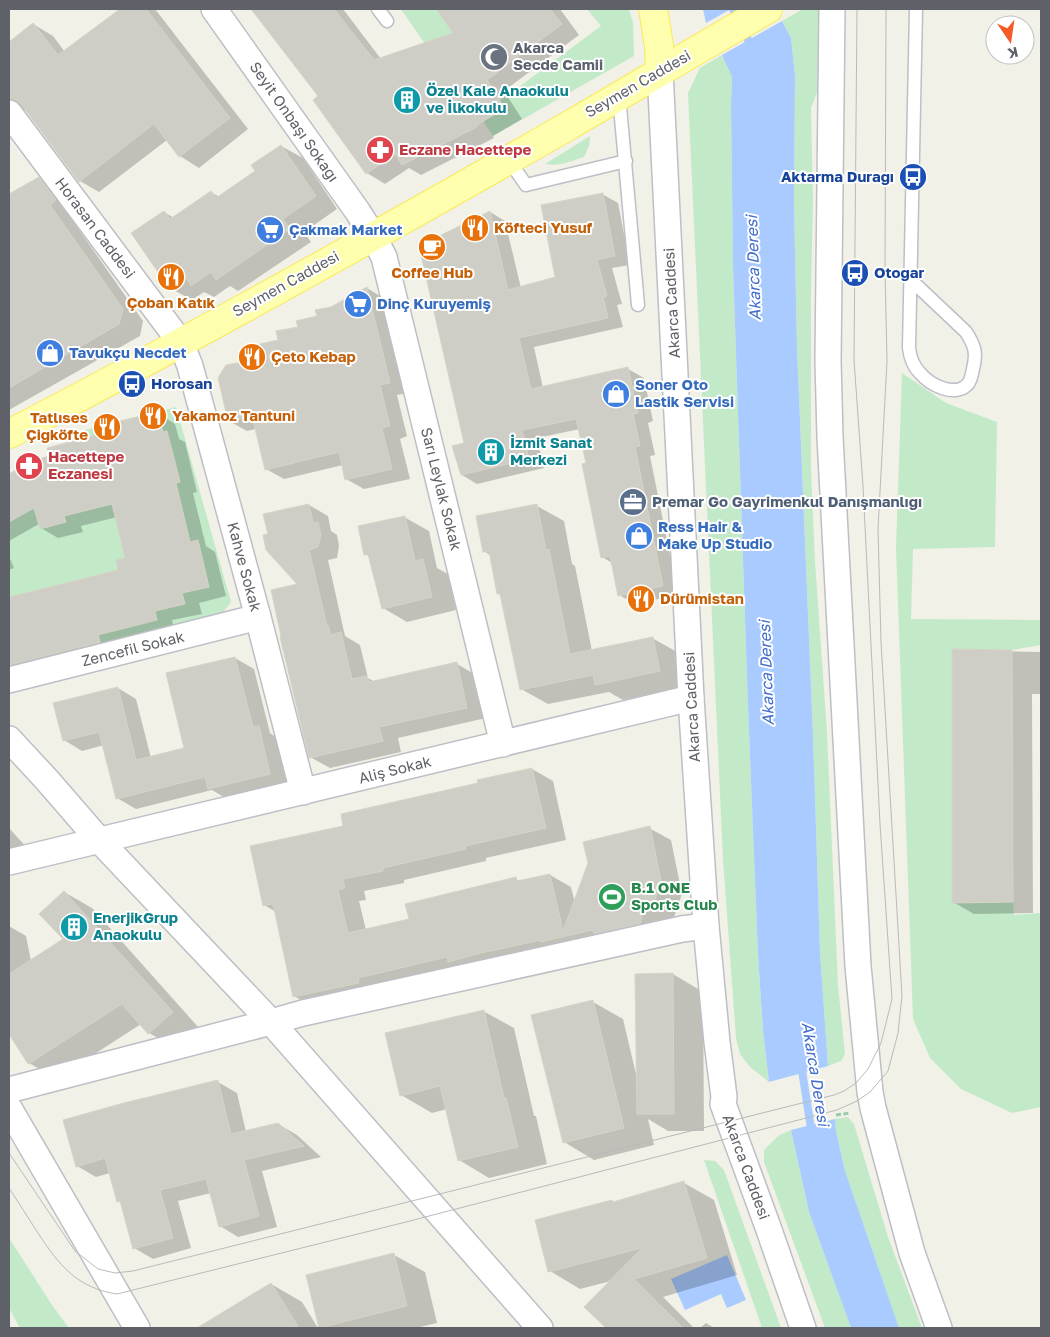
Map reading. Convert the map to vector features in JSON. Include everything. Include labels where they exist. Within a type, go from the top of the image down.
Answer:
[{"type":"main road","points":[[653,9],[659,46],[660,71]]},
{"type":"main road","name":"Seymen Caddesi","points":[[9,434],[125,374],[373,236],[768,9]]},
{"type":"street","name":"Seyit Onbaşı Sokağı","points":[[214,9],[373,236]]},
{"type":"street","points":[[832,9],[828,371],[858,966],[871,1098],[912,1253],[939,1328]]},
{"type":"street","name":"Akarca Caddesi","points":[[660,71],[691,698],[706,926],[716,1042],[724,1097],[723,1104],[804,1328]]},
{"type":"street","name":"Horasan Caddesi","points":[[9,113],[181,343]]},
{"type":"street","name":"Sarı Leylak Sokak","points":[[373,236],[384,257],[503,744]]},
{"type":"street","name":"Kahve Sokak","points":[[181,343],[192,376],[258,618],[303,792]]},
{"type":"street","name":"Zencefil Sokak","points":[[9,680],[258,618]]},
{"type":"street","name":"Aliş Sokak","points":[[9,862],[691,698]]},
{"type":"street","points":[[9,739],[99,840],[271,1022],[540,1328]]},
{"type":"street","points":[[9,1090],[303,1012],[662,933],[706,926]]},
{"type":"street","points":[[9,1108],[137,1328]]},
{"type":"lane","points":[[378,9],[387,21]]},
{"type":"lane","points":[[911,280],[966,332],[973,343],[975,360],[967,385],[951,390],[934,385],[919,373],[910,357],[909,348],[916,9]]},
{"type":"lane","points":[[619,95],[638,305]]},
{"type":"lane","points":[[508,159],[526,185],[626,162]]},
{"type":"green space","points":[[401,9],[436,9],[456,36],[432,54]]},
{"type":"green space","points":[[587,9],[629,9],[633,23],[634,56],[493,136],[483,121],[504,109],[500,101],[601,26]]},
{"type":"green space","points":[[803,9],[818,9],[818,90],[811,108],[813,202],[811,470],[815,562],[827,732],[838,985],[845,1054],[841,1061],[828,1066],[820,953],[797,348],[794,203],[795,76],[791,38],[782,21]]},
{"type":"green space","points":[[722,55],[732,77],[733,266],[748,706],[758,955],[763,1031],[769,1082],[750,1067],[740,1054],[736,1038],[723,860],[688,93],[700,68]]},
{"type":"green space","points":[[590,136],[589,146],[584,157],[560,164],[545,164]]},
{"type":"green space","points":[[902,373],[946,403],[997,422],[995,547],[913,549],[911,619],[1041,620],[1041,645],[1012,650],[952,649],[952,903],[1013,902],[1014,915],[1041,913],[1041,1107],[1012,1113],[961,1089],[930,1058],[913,1019],[896,548]]},
{"type":"green space","points":[[176,407],[231,602],[221,615],[102,648],[84,578],[9,597],[9,474],[23,466],[22,463],[49,456],[47,448],[86,439],[85,430]]},
{"type":"green space","points":[[848,1117],[854,1124],[888,1237],[922,1328],[899,1328],[897,1323],[845,1171],[835,1119]]},
{"type":"green space","points":[[791,1130],[809,1212],[851,1328],[825,1328],[764,1162],[764,1150],[778,1136]]},
{"type":"green space","points":[[704,1160],[715,1161],[724,1170],[781,1328],[762,1328]]},
{"type":"green space","points":[[9,1238],[69,1328],[20,1328],[9,1308]]},
{"type":"water","points":[[703,9],[731,9],[706,23]]},
{"type":"water","points":[[782,21],[791,38],[795,76],[794,203],[797,348],[820,953],[828,1066],[769,1082],[763,1031],[758,955],[748,706],[733,266],[732,77],[722,55]]},
{"type":"water","points":[[835,1119],[845,1171],[899,1328],[851,1328],[809,1212],[791,1130]]},
{"type":"water","points":[[727,1255],[746,1300],[727,1308],[721,1294],[685,1310],[671,1279]]},
{"type":"building","points":[[120,9],[146,9],[230,118],[179,157],[154,124],[79,182],[21,104],[9,96],[9,42],[33,23],[58,55]]},
{"type":"building","points":[[251,9],[334,9],[374,60],[453,33],[436,9],[550,9],[562,24],[487,80],[504,108],[477,127],[402,165],[395,154],[366,174],[313,100],[318,96]]},
{"type":"building","points":[[281,145],[316,196],[283,219],[290,229],[216,280],[211,272],[191,286],[186,277],[169,288],[131,233],[164,211],[170,219],[211,191],[216,198],[255,171],[251,165]]},
{"type":"building","points":[[39,177],[56,200],[50,205],[123,309],[119,324],[9,388],[9,194]]},
{"type":"building","points":[[603,193],[615,256],[597,260],[607,296],[603,297],[608,318],[519,338],[531,389],[628,367],[638,413],[633,414],[640,446],[635,447],[663,586],[618,596],[610,556],[601,558],[582,464],[586,463],[576,419],[522,430],[529,459],[461,475],[452,446],[464,443],[419,246],[490,211],[508,290],[555,277],[541,205]]},
{"type":"building","points":[[367,287],[390,383],[380,385],[390,426],[382,428],[392,469],[345,480],[339,452],[265,470],[252,416],[228,421],[218,378],[226,365],[243,362],[241,357],[262,352],[260,344],[278,340],[276,331],[298,327],[296,321],[317,316],[315,310],[331,307]]},
{"type":"building","points":[[158,412],[163,432],[167,431],[180,482],[176,483],[190,542],[198,540],[209,587],[182,593],[185,604],[155,611],[157,620],[98,635],[100,642],[9,665],[9,597],[118,570],[116,560],[125,558],[112,504],[64,516],[66,522],[40,529],[34,508],[9,522],[9,474],[23,466],[22,463],[50,456],[47,448],[96,435],[95,427]]},
{"type":"building","points":[[309,504],[313,523],[318,522],[321,535],[318,547],[309,550],[327,626],[331,635],[341,632],[352,679],[367,676],[369,682],[457,662],[467,708],[379,727],[383,741],[309,758],[280,637],[271,590],[297,584],[266,550],[263,535],[268,534],[263,514]]},
{"type":"building","points":[[537,504],[546,550],[549,549],[570,654],[653,637],[660,671],[595,685],[593,675],[520,690],[500,594],[497,594],[489,551],[483,552],[476,516]]},
{"type":"building","points":[[405,516],[415,561],[423,559],[432,597],[382,609],[368,554],[364,555],[358,526]]},
{"type":"building","points":[[952,649],[1012,650],[1013,902],[952,903]]},
{"type":"building","points":[[235,657],[253,727],[259,726],[270,774],[208,789],[205,777],[116,799],[99,732],[63,741],[53,703],[118,687],[136,760],[184,748],[166,673]]},
{"type":"building","points":[[532,768],[546,828],[465,846],[466,849],[383,868],[383,871],[343,879],[345,888],[338,890],[348,933],[409,919],[405,904],[516,877],[517,881],[550,874],[563,931],[588,863],[583,842],[650,826],[661,881],[652,909],[644,907],[640,924],[595,934],[592,930],[541,942],[541,940],[448,962],[447,957],[358,978],[359,983],[293,997],[273,904],[263,906],[250,846],[343,826],[341,814],[478,783],[477,780]]},
{"type":"building","points":[[64,891],[173,1012],[148,1034],[122,1004],[28,1064],[9,1034],[9,974],[63,939],[39,914]]},
{"type":"building","points":[[673,973],[674,1114],[637,1114],[635,974]]},
{"type":"building","points":[[593,1000],[624,1128],[563,1143],[531,1015]]},
{"type":"building","points":[[484,1010],[504,1098],[506,1098],[518,1147],[458,1161],[440,1086],[400,1096],[385,1033]]},
{"type":"building","points":[[218,1080],[231,1134],[278,1123],[304,1146],[244,1160],[259,1216],[219,1227],[206,1179],[160,1190],[173,1238],[133,1249],[120,1201],[117,1202],[105,1158],[76,1167],[63,1120]]},
{"type":"building","points":[[684,1181],[707,1258],[634,1279],[683,1328],[606,1328],[584,1307],[642,1248],[548,1272],[535,1220],[612,1200],[613,1202]]},
{"type":"building","points":[[394,1253],[407,1306],[319,1328],[306,1275]]},
{"type":"building","points":[[271,1283],[299,1328],[197,1328]]},
{"type":"waterway","name":"Akarca Deresi","points":[[733,9],[752,48]]},
{"type":"waterway","name":"Akarca Deresi","points":[[801,1064],[812,1135]]},
{"type":"tram line","points":[[9,1153],[75,1251],[98,1269],[115,1273],[133,1271],[834,1095],[856,1083],[868,1069],[881,1043],[892,999],[880,824],[863,486],[854,360],[857,9]]},
{"type":"tram line","points":[[9,1188],[46,1245],[70,1273],[91,1286],[117,1294],[406,1222],[837,1110],[857,1101],[870,1092],[888,1071],[898,1033],[902,996],[881,642],[878,529],[887,361],[885,271],[886,9]]},
{"type":"place","name":"Akarca Secde Camii","points":[[494,57]]},
{"type":"place","name":"Özel Kale Anaokulu ve İlkokulu","points":[[407,100]]},
{"type":"place","name":"Eczane Hacettepe","points":[[380,150]]},
{"type":"place","name":"Aktarma Durağı","points":[[913,177]]},
{"type":"place","name":"Köfteci Yusuf","points":[[475,228]]},
{"type":"place","name":"Çakmak Market","points":[[270,230]]},
{"type":"place","name":"Coffee Hub","points":[[432,247]]},
{"type":"place","name":"Otogar","points":[[855,273]]},
{"type":"place","name":"Çoban Katık","points":[[171,277]]},
{"type":"place","name":"Dinç Kuruyemiş","points":[[358,304]]},
{"type":"place","name":"Tavukçu Necdet","points":[[50,353]]},
{"type":"place","name":"Çeto Kebap","points":[[252,357]]},
{"type":"place","name":"Horosan","points":[[132,384]]},
{"type":"place","name":"Soner Oto Lastik Servisi","points":[[616,394]]},
{"type":"place","name":"Yakamoz Tantuni","points":[[153,416]]},
{"type":"place","name":"Tatlıses Çiğköfte","points":[[107,427]]},
{"type":"place","name":"İzmit Sanat Merkezi","points":[[491,452]]},
{"type":"place","name":"Hacettepe Eczanesi","points":[[29,466]]},
{"type":"place","name":"Premar Go Gayrimenkul Danışmanlığı","points":[[633,502]]},
{"type":"place","name":"Ress Hair & Make Up Studio","points":[[639,536]]},
{"type":"place","name":"Dürümistan","points":[[641,599]]},
{"type":"place","name":"B.1 ONE Sports Club","points":[[612,897]]},
{"type":"place","name":"EnerjikGrup Anaokulu","points":[[74,927]]}]
